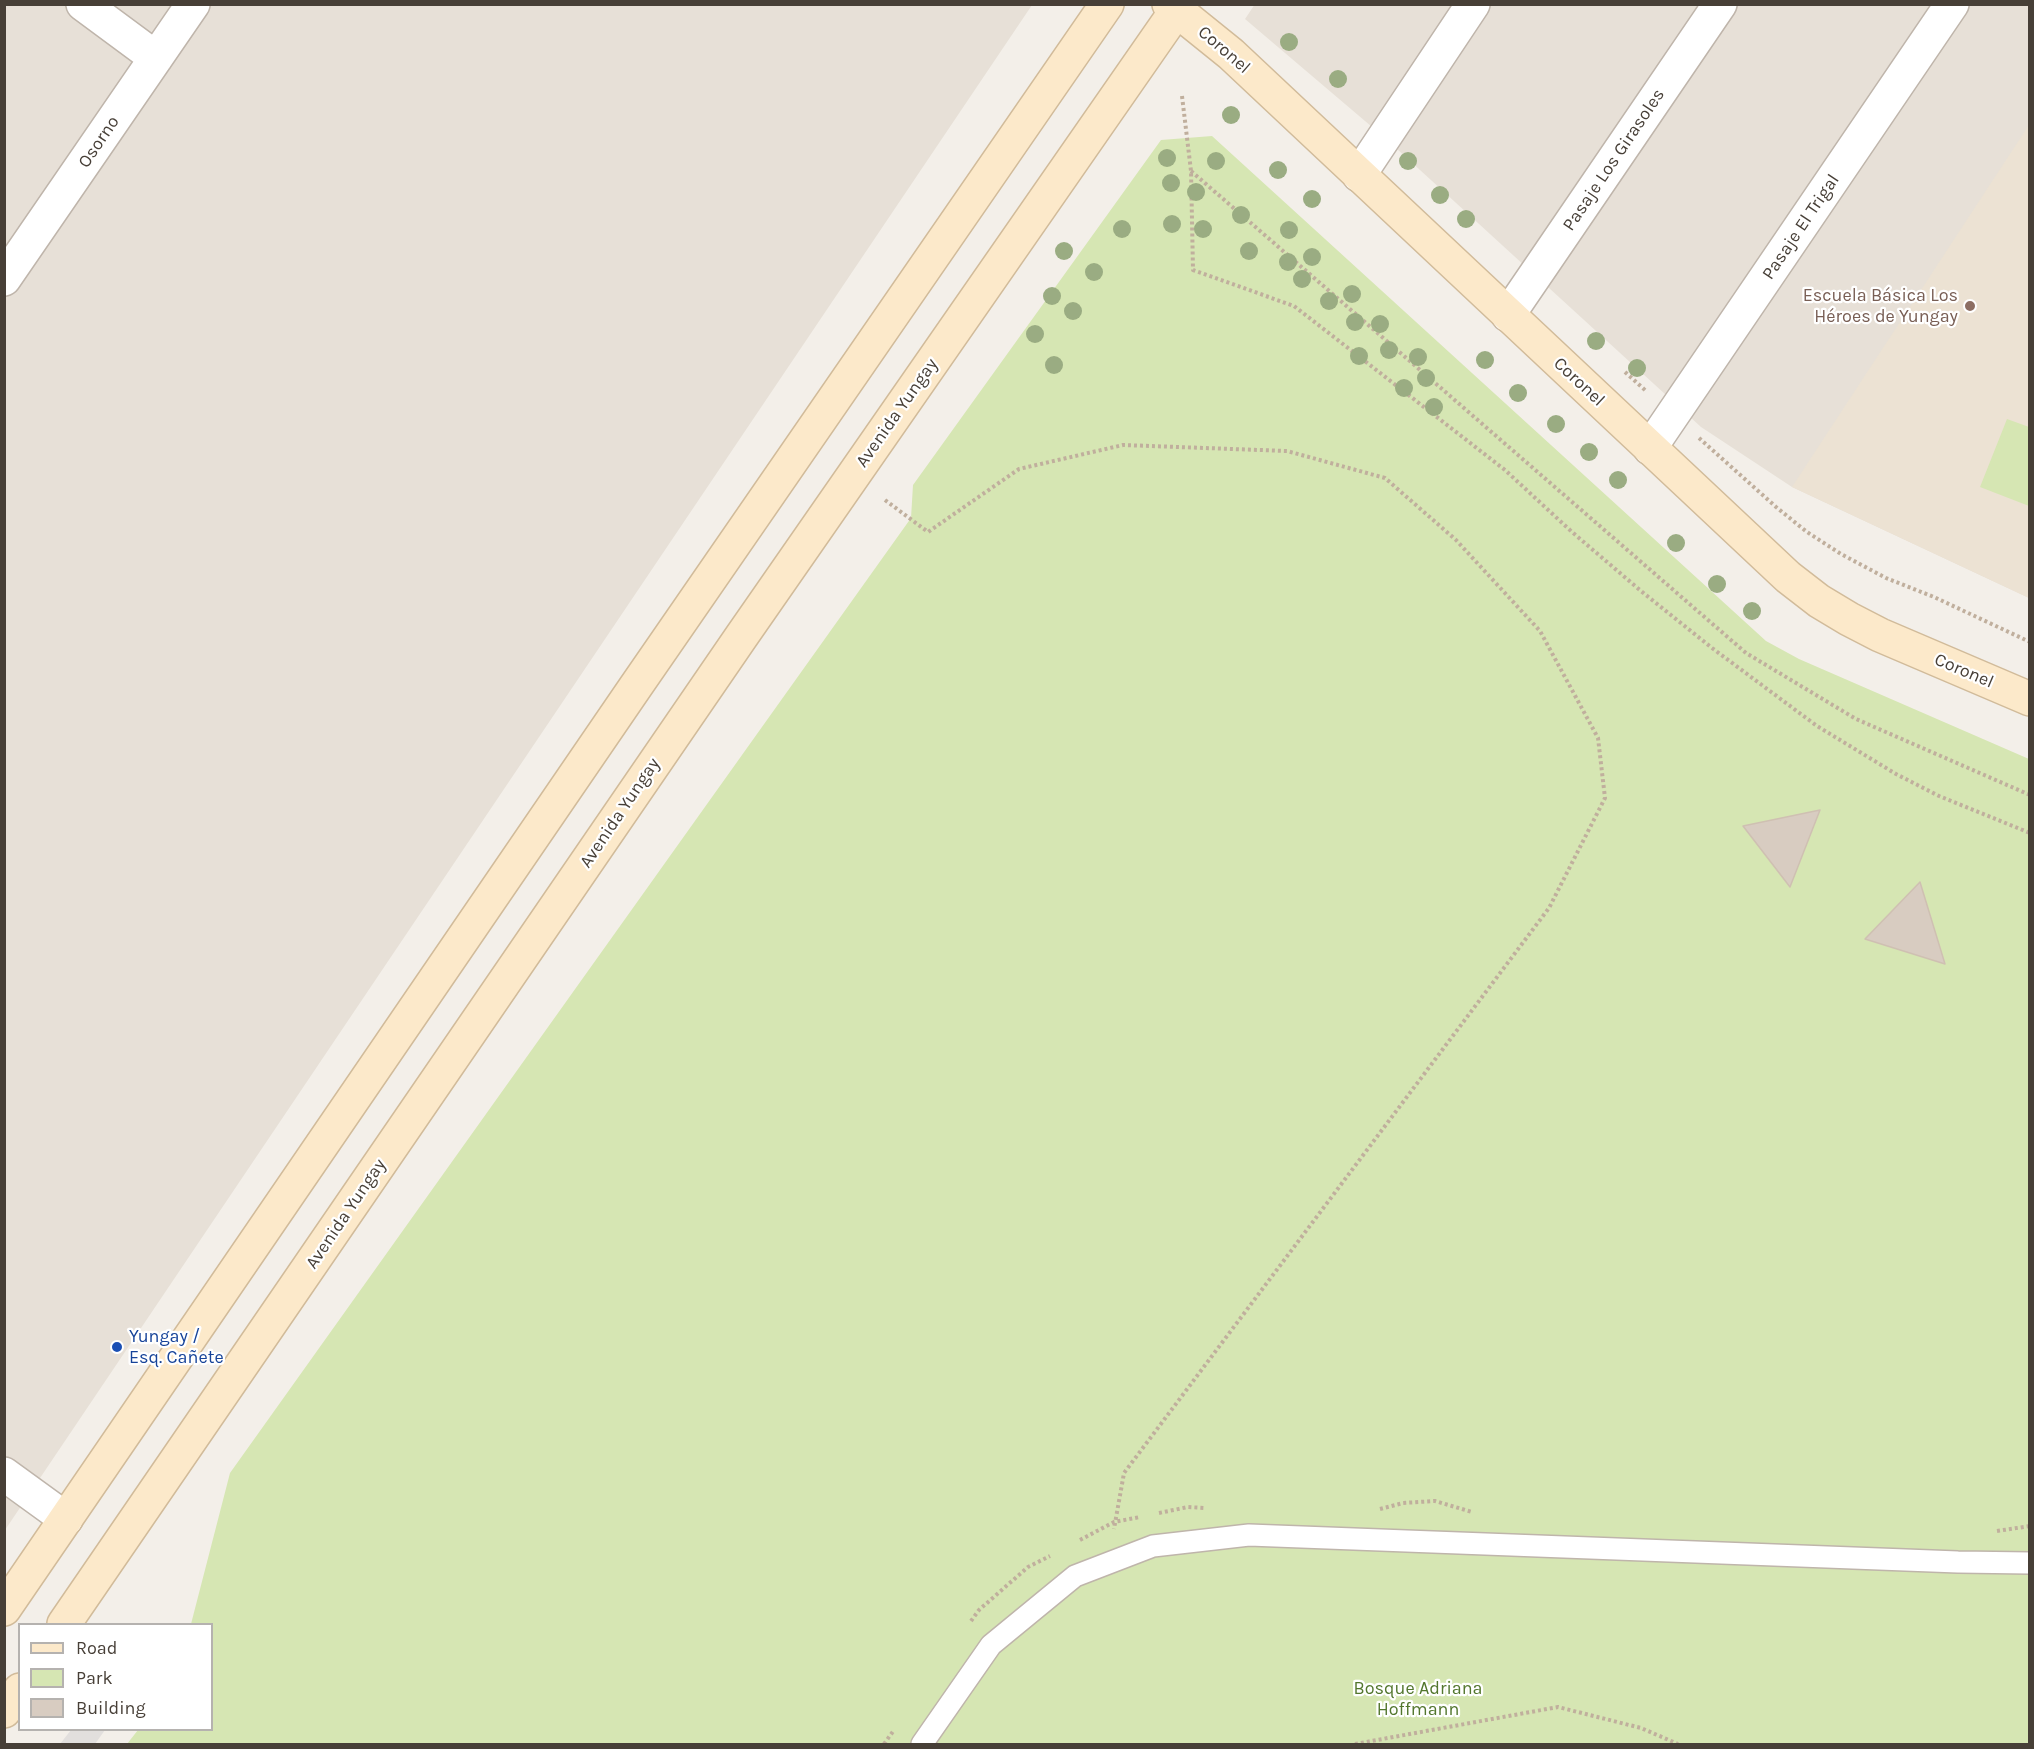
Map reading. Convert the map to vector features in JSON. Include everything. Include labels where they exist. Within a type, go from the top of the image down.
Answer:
[{"type":"main road","points":[[4,1609],[1107,4]]},
{"type":"main road","name":"Coronel","points":[[1176,6],[1219,43],[1788,577],[1819,601],[1880,635],[2030,699]]},
{"type":"main road","name":"Avenida Yungay","points":[[65,1623],[1176,6]]},
{"type":"main road","points":[[4,1712],[18,1693]]},
{"type":"street","points":[[82,4],[156,58]]},
{"type":"street","name":"Osorno","points":[[4,279],[193,4]]},
{"type":"street","points":[[1359,175],[1473,4]]},
{"type":"street","name":"Pasaje Los Girasoles","points":[[1508,315],[1720,4]]},
{"type":"street","name":"Pasaje El Trigal","points":[[1650,448],[1952,4]]},
{"type":"street","points":[[4,1474],[66,1519]]},
{"type":"lane","points":[[922,1744],[991,1645],[1075,1576],[1153,1546],[1248,1535],[2030,1563]]},
{"type":"path","points":[[1182,96],[1191,171],[1193,270],[1294,306],[1505,470],[1641,591],[1712,648],[1817,726],[1887,769],[1939,796],[2030,833]]},
{"type":"path","points":[[1191,171],[1746,653],[1856,718],[2030,795]]},
{"type":"path","points":[[885,500],[928,531],[1019,469],[1123,445],[1287,451],[1385,478],[1456,540],[1540,631],[1599,738],[1605,798],[1549,908],[1185,1396],[1124,1473],[1114,1522],[1114,1561]]},
{"type":"path","points":[[1355,1744],[1558,1707],[1641,1728],[1677,1744]]},
{"type":"shaded area","points":[[1255,4],[2029,5],[2029,598],[1792,487],[1701,427],[1385,138],[1245,19]]},
{"type":"shaded area","points":[[5,5],[1032,5],[5,1530]]},
{"type":"shaded area","name":"Escuela Básica Los Héroes de Yungay","points":[[2029,125],[2029,598],[1792,487]]},
{"type":"shaded area","points":[[70,1731],[104,1731],[95,1744],[60,1744]]},
{"type":"green space","name":"Bosque Adriana Hoffmann","points":[[1212,136],[1766,641],[1799,659],[2029,759],[2029,1744],[127,1744],[137,1731],[213,1731],[213,1623],[191,1623],[230,1473],[911,518],[913,485],[1161,140]]},
{"type":"green space","points":[[2007,419],[2029,427],[2029,506],[1980,487]]},
{"type":"building","points":[[1820,810],[1790,887],[1743,826]]},
{"type":"building","points":[[1920,882],[1945,964],[1865,939]]},
{"type":"place","name":"Escuela Básica Los Héroes de Yungay","points":[[1970,306]]},
{"type":"place","name":"Yungay / Esq. Cañete","points":[[117,1347]]}]
